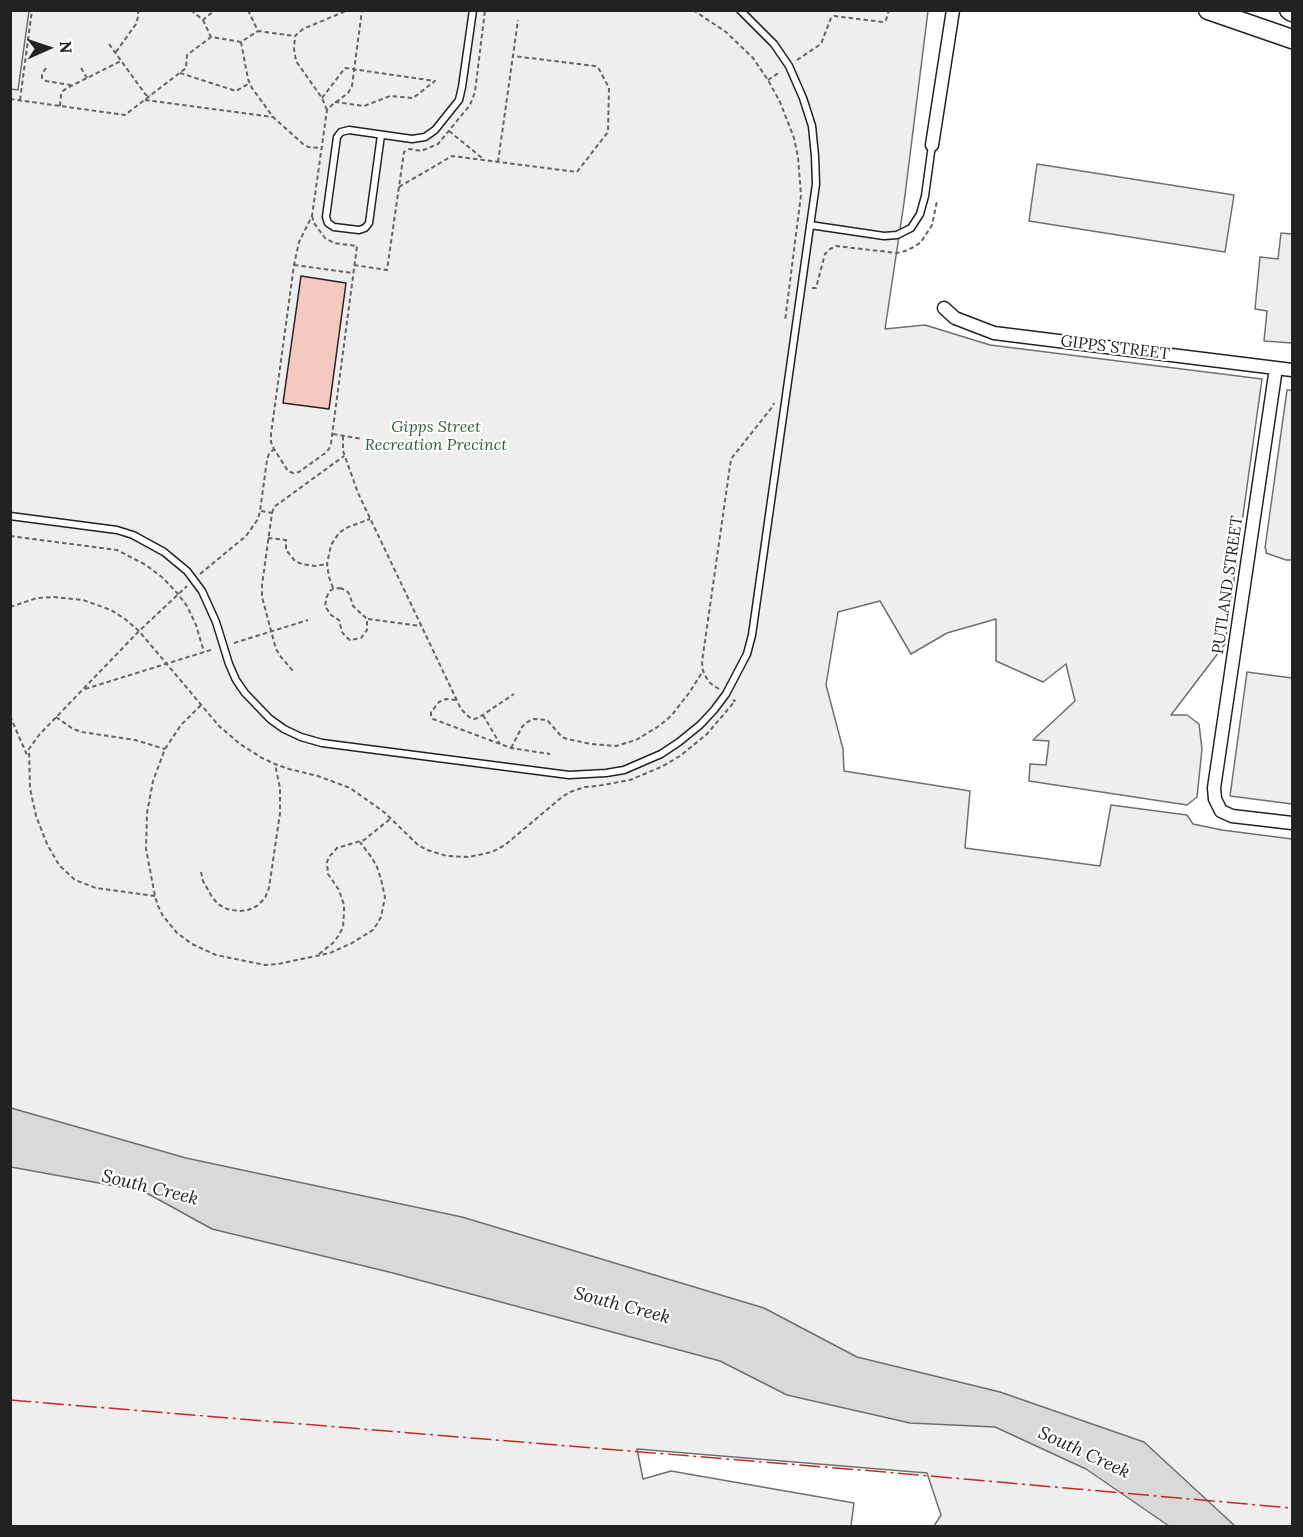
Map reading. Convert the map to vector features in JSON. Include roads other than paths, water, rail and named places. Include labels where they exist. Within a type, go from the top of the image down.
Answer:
[{"type":"main road","points":[[1208,10],[1293,39]]},
{"type":"street","points":[[932,145],[953,10]]},
{"type":"street","name":"GIPPS STREET","points":[[944,308],[955,318],[994,333],[1293,370]]},
{"type":"street","name":"PUTLAND STREET","points":[[1276,368],[1214,788],[1215,799],[1221,811],[1232,816],[1293,823]]},
{"type":"lane","points":[[381,135],[369,223],[365,228],[359,230],[334,227],[328,223],[326,217],[337,137],[349,130],[412,139],[425,137],[435,130],[459,100],[472,10]]},
{"type":"lane","points":[[10,516],[108,528],[133,535],[177,561],[195,579],[208,601],[236,680],[245,693],[270,719],[301,737],[322,743],[569,775],[624,770],[661,754],[679,742],[714,710],[726,694],[747,654],[754,625],[816,184],[812,126],[803,98],[789,66],[774,44],[740,10]]},
{"type":"lane","points":[[810,225],[884,236],[897,235],[911,228],[920,214],[925,196],[932,145]]},
{"type":"water","name":"South Creek","points":[[11,1108],[186,1158],[462,1217],[764,1308],[857,1357],[1000,1392],[1144,1442],[1235,1526],[1169,1526],[1086,1469],[995,1427],[910,1423],[787,1395],[720,1361],[393,1273],[212,1229],[143,1191],[11,1167]]},
{"type":"park label","name":"Gipps Street Recreation Precinct","points":[[436,436]]}]
